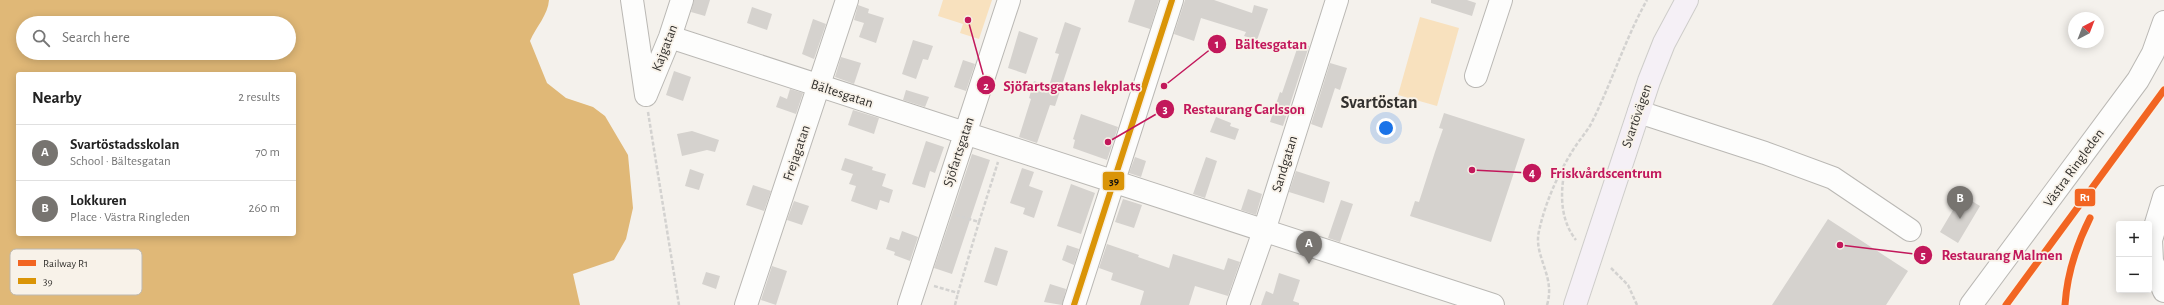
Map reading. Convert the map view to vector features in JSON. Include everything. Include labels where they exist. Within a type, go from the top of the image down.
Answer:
[{"type":"main road","name":"Svartövägen","points":[[1575,305],[1639,112],[1664,43],[1687,0]]},
{"type":"street","points":[[632,0],[646,95]]},
{"type":"street","name":"Kajgatan","points":[[646,95],[670,37],[682,0]]},
{"type":"street","name":"Frejagatan","points":[[746,305],[847,0]]},
{"type":"street","name":"Sjöfartsgatan","points":[[909,305],[1009,0]]},
{"type":"street","points":[[1074,305],[1172,0]]},
{"type":"street","name":"Sandgatan","points":[[1238,305],[1264,231],[1337,0]]},
{"type":"street","points":[[1476,76],[1501,0]]},
{"type":"street","name":"Västra Ringleden","points":[[1971,305],[2138,80],[2153,53],[2164,22]]},
{"type":"street","name":"Bältesgatan","points":[[670,37],[819,87],[965,132],[1493,305]]},
{"type":"street","points":[[1639,112],[1765,153],[1833,178],[1910,230]]},
{"type":"street","points":[[2164,196],[2151,240],[2152,261],[2164,291]]},
{"type":"path","points":[[1576,240],[1569,231],[1562,200],[1563,180],[1568,161],[1572,150],[1593,121],[1634,23],[1647,0]]},
{"type":"path","points":[[646,95],[679,305]]},
{"type":"path","points":[[955,305],[998,161]]},
{"type":"path","points":[[1547,305],[1550,286],[1540,249],[1538,234],[1550,198],[1568,161]]},
{"type":"path","points":[[949,213],[979,222]]},
{"type":"path","points":[[1611,268],[1628,285],[1637,305]]},
{"type":"path","points":[[933,285],[958,293]]},
{"type":"shaded area","points":[[0,0],[549,0],[544,16],[530,41],[547,83],[566,98],[593,107],[605,116],[628,155],[633,208],[626,239],[614,260],[573,274],[580,305],[0,305]]},
{"type":"shaded area","points":[[943,0],[992,0],[979,39],[960,33],[963,24],[938,16]]},
{"type":"shaded area","points":[[1420,17],[1459,28],[1437,106],[1398,95]]},
{"type":"building","points":[[694,0],[710,0],[705,16],[691,12]]},
{"type":"building","points":[[1135,0],[1159,0],[1150,29],[1128,22]]},
{"type":"building","points":[[1185,0],[1214,0],[1252,13],[1254,5],[1268,9],[1257,40],[1244,36],[1246,32],[1201,18],[1194,41],[1174,34]]},
{"type":"building","points":[[1431,0],[1467,0],[1476,3],[1472,16],[1431,3]]},
{"type":"building","points":[[858,5],[869,9],[868,13],[884,18],[876,43],[859,37],[864,23],[854,20]]},
{"type":"building","points":[[752,7],[772,14],[767,30],[747,23]]},
{"type":"building","points":[[813,19],[826,24],[814,59],[802,54]]},
{"type":"building","points":[[1065,22],[1081,28],[1055,106],[1050,105],[1037,143],[1019,137],[1031,99],[1029,98],[1034,81],[1049,86],[1059,54],[1055,53]]},
{"type":"building","points":[[1019,31],[1038,38],[1026,74],[1008,68]]},
{"type":"building","points":[[913,40],[933,46],[928,60],[923,59],[916,79],[902,74]]},
{"type":"building","points":[[1299,43],[1309,46],[1283,126],[1270,122],[1280,92],[1282,93]]},
{"type":"building","points":[[841,57],[861,63],[854,84],[835,77]]},
{"type":"building","points":[[963,60],[975,64],[966,91],[954,87]]},
{"type":"building","points":[[1330,63],[1347,68],[1340,90],[1335,88],[1322,128],[1311,124]]},
{"type":"building","points":[[674,71],[691,77],[683,101],[666,95]]},
{"type":"building","points":[[790,89],[803,93],[796,114],[776,107],[780,96],[787,99]]},
{"type":"building","points":[[906,90],[929,97],[925,107],[903,100]]},
{"type":"building","points":[[853,110],[879,118],[874,134],[848,125]]},
{"type":"building","points":[[1444,113],[1525,139],[1491,242],[1410,216],[1415,201],[1419,202],[1443,129],[1439,128]]},
{"type":"building","points":[[1081,114],[1118,127],[1107,160],[1073,148],[1075,140],[1073,139]]},
{"type":"building","points":[[1216,117],[1231,123],[1230,126],[1239,129],[1235,140],[1210,132]]},
{"type":"building","points":[[692,131],[719,140],[715,152],[707,150],[682,156],[677,134]]},
{"type":"building","points":[[926,141],[944,147],[935,173],[930,171],[925,188],[912,184]]},
{"type":"building","points":[[972,154],[990,160],[952,274],[934,268]]},
{"type":"building","points":[[1135,157],[1146,161],[1141,177],[1129,173]]},
{"type":"building","points":[[1206,157],[1217,161],[1205,198],[1193,194]]},
{"type":"building","points":[[845,158],[873,167],[872,170],[886,174],[882,186],[893,190],[889,203],[880,200],[877,210],[851,201],[856,186],[849,184],[853,174],[841,170]]},
{"type":"building","points":[[1022,168],[1034,172],[1029,186],[1043,191],[1034,218],[1023,214],[1025,208],[1010,203]]},
{"type":"building","points":[[690,169],[704,174],[699,190],[685,186]]},
{"type":"building","points":[[1296,171],[1330,182],[1324,203],[1289,192]]},
{"type":"building","points":[[1071,184],[1095,193],[1081,234],[1057,226]]},
{"type":"building","points":[[753,185],[771,191],[764,211],[746,205]]},
{"type":"building","points":[[1248,189],[1262,194],[1256,215],[1241,210]]},
{"type":"building","points":[[1962,195],[1980,206],[1958,243],[1940,232]]},
{"type":"building","points":[[1123,199],[1142,205],[1134,228],[1115,222]]},
{"type":"building","points":[[1341,200],[1353,204],[1340,242],[1328,238]]},
{"type":"building","points":[[794,201],[809,206],[802,225],[787,220]]},
{"type":"building","points":[[1828,219],[1908,271],[1886,305],[1772,305]]},
{"type":"building","points":[[902,231],[918,237],[910,261],[894,255],[895,252],[886,249],[890,237],[899,240]]},
{"type":"building","points":[[1107,244],[1139,255],[1138,257],[1169,268],[1173,254],[1224,270],[1228,258],[1240,262],[1228,296],[1195,286],[1189,305],[1140,305],[1144,291],[1111,280],[1113,273],[1099,268]]},
{"type":"building","points":[[1067,245],[1079,249],[1074,265],[1062,260]]},
{"type":"building","points":[[995,247],[1008,251],[997,286],[984,282]]},
{"type":"building","points":[[772,266],[787,271],[776,305],[761,300]]},
{"type":"building","points":[[706,272],[720,276],[716,289],[702,284]]},
{"type":"building","points":[[1279,273],[1300,280],[1293,301],[1299,303],[1299,305],[1261,305],[1266,291],[1273,294]]},
{"type":"building","points":[[1050,284],[1066,289],[1062,305],[1044,302]]},
{"type":"rail line","name":"R1","points":[[2006,305],[2164,90]]},
{"type":"rail line","name":"R1","points":[[2065,305],[2073,260],[2080,239],[2090,218]]},
{"type":"transit line","name":"39","points":[[1074,305],[1172,0]]},
{"type":"place","name":"Sjöfartsgatans lekplats","points":[[968,20]]},
{"type":"place","name":"Bältesgatan","points":[[1164,86]]},
{"type":"place","name":"Restaurang Carlsson","points":[[1108,142]]},
{"type":"place","name":"Friskvårdscentrum","points":[[1472,170]]},
{"type":"place","name":"Lokkuren","points":[[1960,219]]},
{"type":"place","name":"Restaurang Malmen","points":[[1840,245]]},
{"type":"place","name":"Svartöstadsskolan","points":[[1309,264]]},
{"type":"district","name":"Svartöstan","points":[[1379,103]]}]
